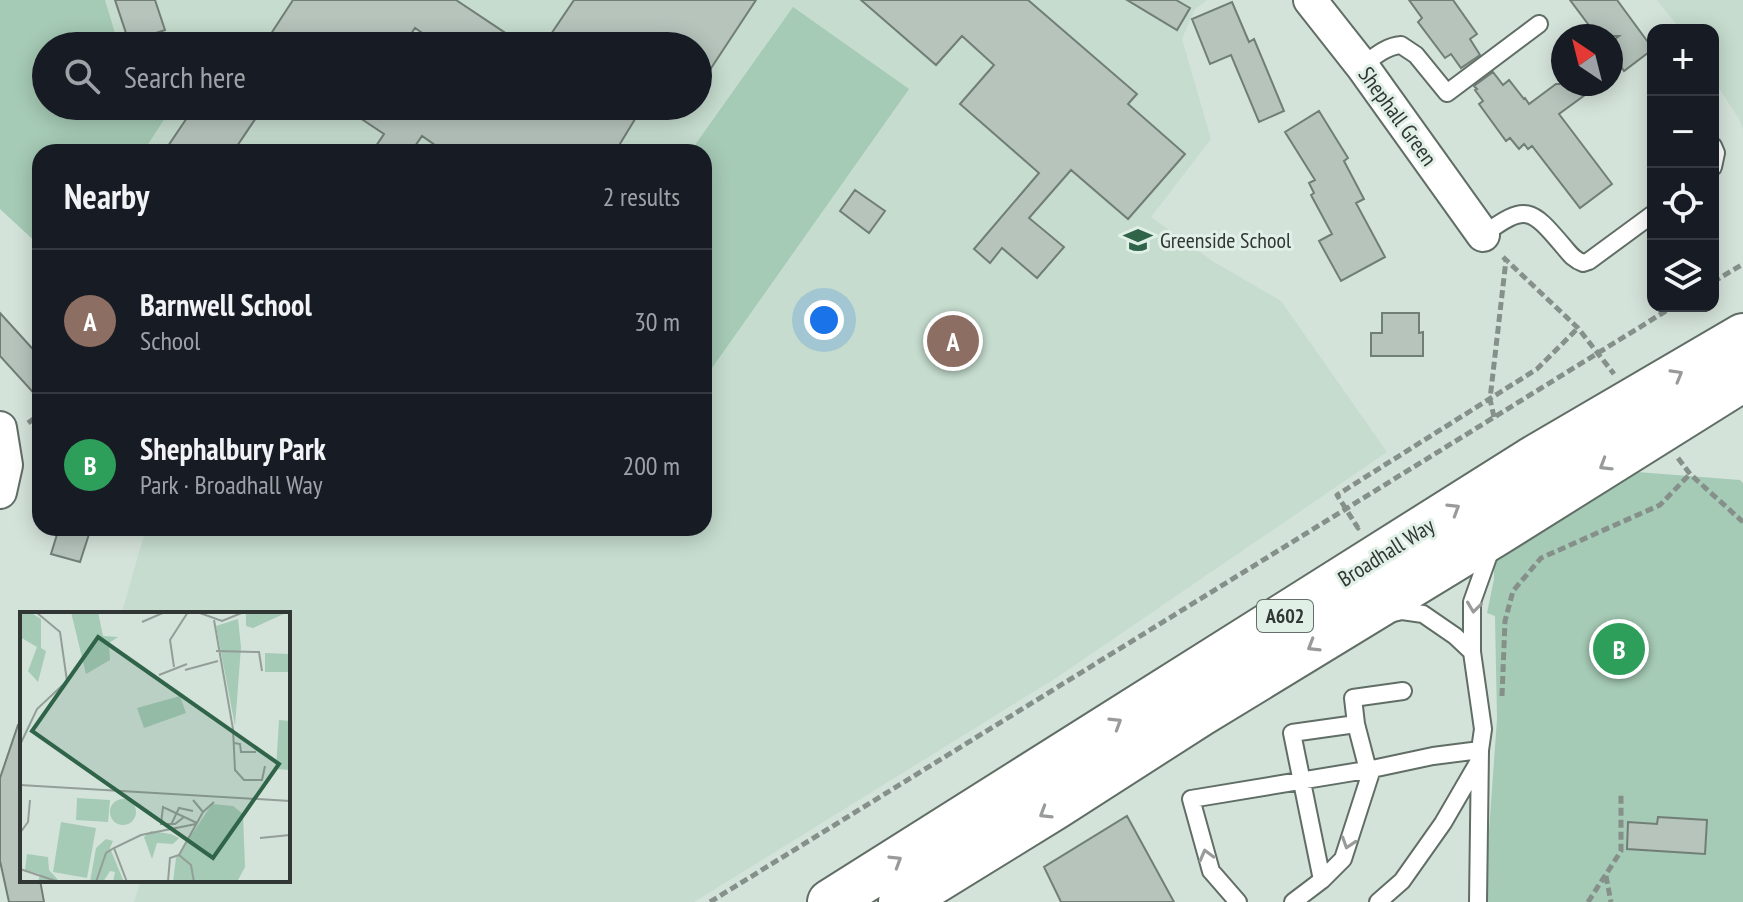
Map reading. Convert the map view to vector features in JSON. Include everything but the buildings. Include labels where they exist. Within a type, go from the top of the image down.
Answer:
[{"type":"highway","name":"Broadhall Way","points":[[830,902],[1531,460],[1743,336]]},
{"type":"highway","name":"Broadhall Way","points":[[901,902],[1743,379]]},
{"type":"street","name":"Shephall Green","points":[[1310,0],[1362,66],[1483,235]]},
{"type":"street","points":[[0,428],[6,465],[0,492]]},
{"type":"lane","points":[[1362,66],[1386,49],[1401,45],[1416,55],[1447,93],[1539,24]]},
{"type":"lane","points":[[1483,235],[1505,218],[1516,214],[1534,215],[1571,256],[1583,263],[1647,218]]},
{"type":"lane","points":[[1478,902],[1483,729],[1472,652],[1472,602],[1497,533]]},
{"type":"lane","points":[[1354,621],[1402,611],[1423,614],[1472,652]]},
{"type":"lane","points":[[1293,902],[1343,859],[1370,770],[1356,724],[1353,698],[1403,691]]},
{"type":"lane","points":[[1322,880],[1292,733],[1356,724]]},
{"type":"lane","points":[[1238,902],[1211,871],[1191,799],[1370,770],[1433,756],[1480,754]]},
{"type":"lane","points":[[1378,902],[1402,881],[1443,823],[1480,754]]},
{"type":"path","points":[[1483,235],[1578,328],[1596,353]]},
{"type":"path","points":[[1494,417],[1490,399],[1506,260]]},
{"type":"path","points":[[1719,278],[1743,264]]},
{"type":"path","points":[[710,902],[1664,312]]},
{"type":"path","points":[[1358,528],[1337,495],[1537,369],[1578,328]]},
{"type":"path","points":[[1502,707],[1505,621],[1513,591],[1541,558],[1660,505],[1690,474],[1743,522]]},
{"type":"path","points":[[1588,902],[1621,851],[1621,793]]},
{"type":"path","points":[[1606,875],[1611,902]]},
{"type":"shaded area","points":[[0,0],[105,0],[115,32],[32,32],[32,120],[164,120],[148,144],[32,144],[32,239],[0,209]]},
{"type":"shaded area","points":[[105,0],[1207,0],[1195,9],[1182,39],[1211,139],[1151,217],[1214,262],[1281,301],[1387,452],[1056,678],[694,902],[134,902],[140,882],[290,882],[290,612],[122,612],[144,536],[712,536],[712,144],[148,144],[164,120],[712,120],[712,32],[115,32]]},
{"type":"shaded area","points":[[1657,0],[1743,0],[1743,129],[1719,88],[1719,24],[1676,24]]},
{"type":"shaded area","points":[[793,7],[909,89],[712,368],[712,144],[696,144]]},
{"type":"shaded area","points":[[1637,472],[1740,480],[1743,483],[1743,902],[1484,902],[1497,719],[1495,616],[1487,613],[1494,579],[1494,560]]},
{"type":"place","name":"Greenside School","points":[[1138,240]]},
{"type":"place","name":"Barnwell School","points":[[953,341]]},
{"type":"place","name":"Shephalbury Park","points":[[1619,649]]}]
